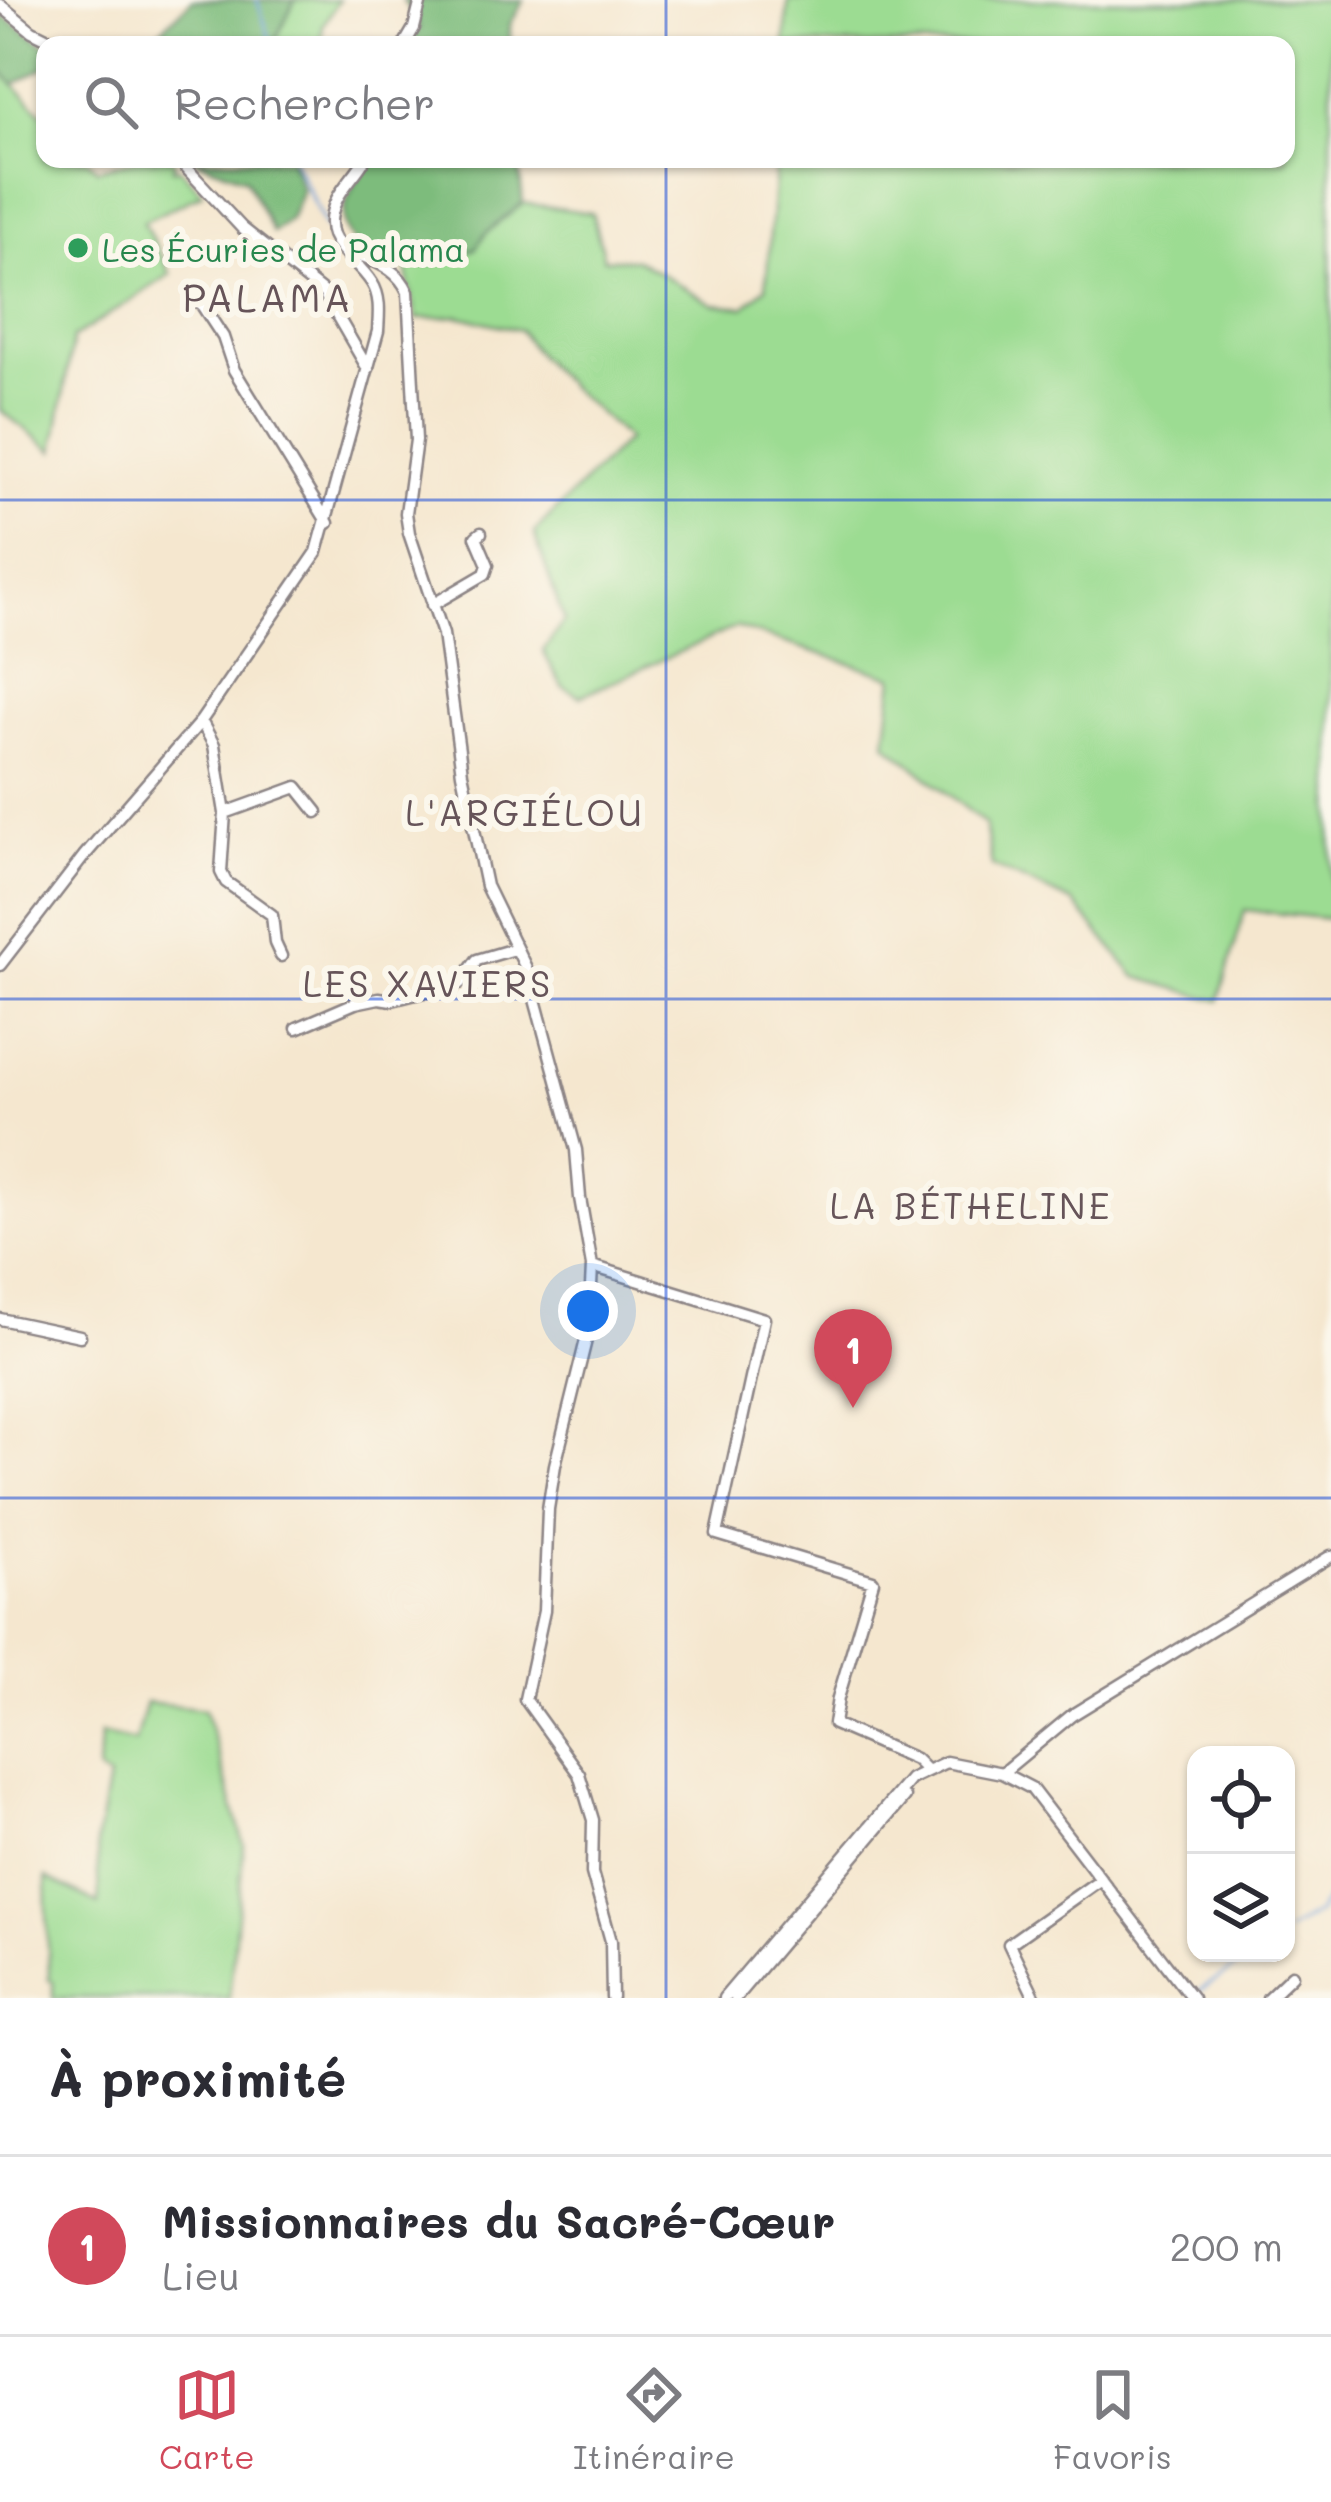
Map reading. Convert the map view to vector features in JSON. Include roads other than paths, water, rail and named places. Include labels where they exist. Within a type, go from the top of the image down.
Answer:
[{"type":"street","points":[[409,36],[421,0]]},
{"type":"street","points":[[0,5],[42,36]]},
{"type":"street","points":[[186,168],[242,228],[323,293],[368,368]]},
{"type":"street","points":[[0,965],[84,856],[201,721],[317,551],[378,331],[374,285],[336,241],[332,217],[359,168]]},
{"type":"street","points":[[336,241],[397,273],[408,292],[416,455],[406,513],[442,634],[462,773],[486,886],[531,983],[576,1150],[592,1266],[589,1328],[555,1465],[548,1509],[544,1611],[525,1699],[579,1774],[593,1820],[592,1874],[610,1941],[612,1998]]},
{"type":"street","points":[[194,293],[223,337],[234,370],[328,523]]},
{"type":"street","points":[[432,605],[485,574],[488,565],[476,537],[481,533]]},
{"type":"street","points":[[201,721],[214,745],[225,813],[221,872],[226,882],[272,916],[281,956]]},
{"type":"street","points":[[225,813],[297,787],[317,812]]},
{"type":"street","points":[[297,1028],[355,1003],[392,1000],[460,983],[477,960],[514,949]]},
{"type":"street","points":[[592,1266],[764,1319],[717,1534],[873,1580],[838,1698],[835,1724],[915,1759],[922,1773]]},
{"type":"street","points":[[0,1319],[80,1336]]},
{"type":"street","points":[[1002,1773],[1072,1715],[1331,1556]]},
{"type":"street","points":[[732,1994],[922,1773],[946,1762],[1002,1773],[1031,1787],[1192,1998]]},
{"type":"street","points":[[1035,1998],[1009,1944],[1101,1879]]},
{"type":"street","points":[[1268,1998],[1292,1975]]},
{"type":"waterway","points":[[257,0],[269,36]]},
{"type":"waterway","points":[[297,168],[326,228]]},
{"type":"waterway","points":[[1295,1926],[1317,1913],[1331,1894]]},
{"type":"waterway","points":[[1194,1994],[1244,1962]]},
{"type":"place","name":"Les Écuries de Palama","points":[[78,248]]},
{"type":"place","name":"Missionnaires du Sacré-Cœur","points":[[853,1408]]},
{"type":"district","name":"PALAMA","points":[[268,296]]},
{"type":"district","name":"L'ARGIÉLOU","points":[[525,811]]},
{"type":"district","name":"LES XAVIERS","points":[[428,982]]},
{"type":"district","name":"LA BÉTHELINE","points":[[971,1204]]}]
